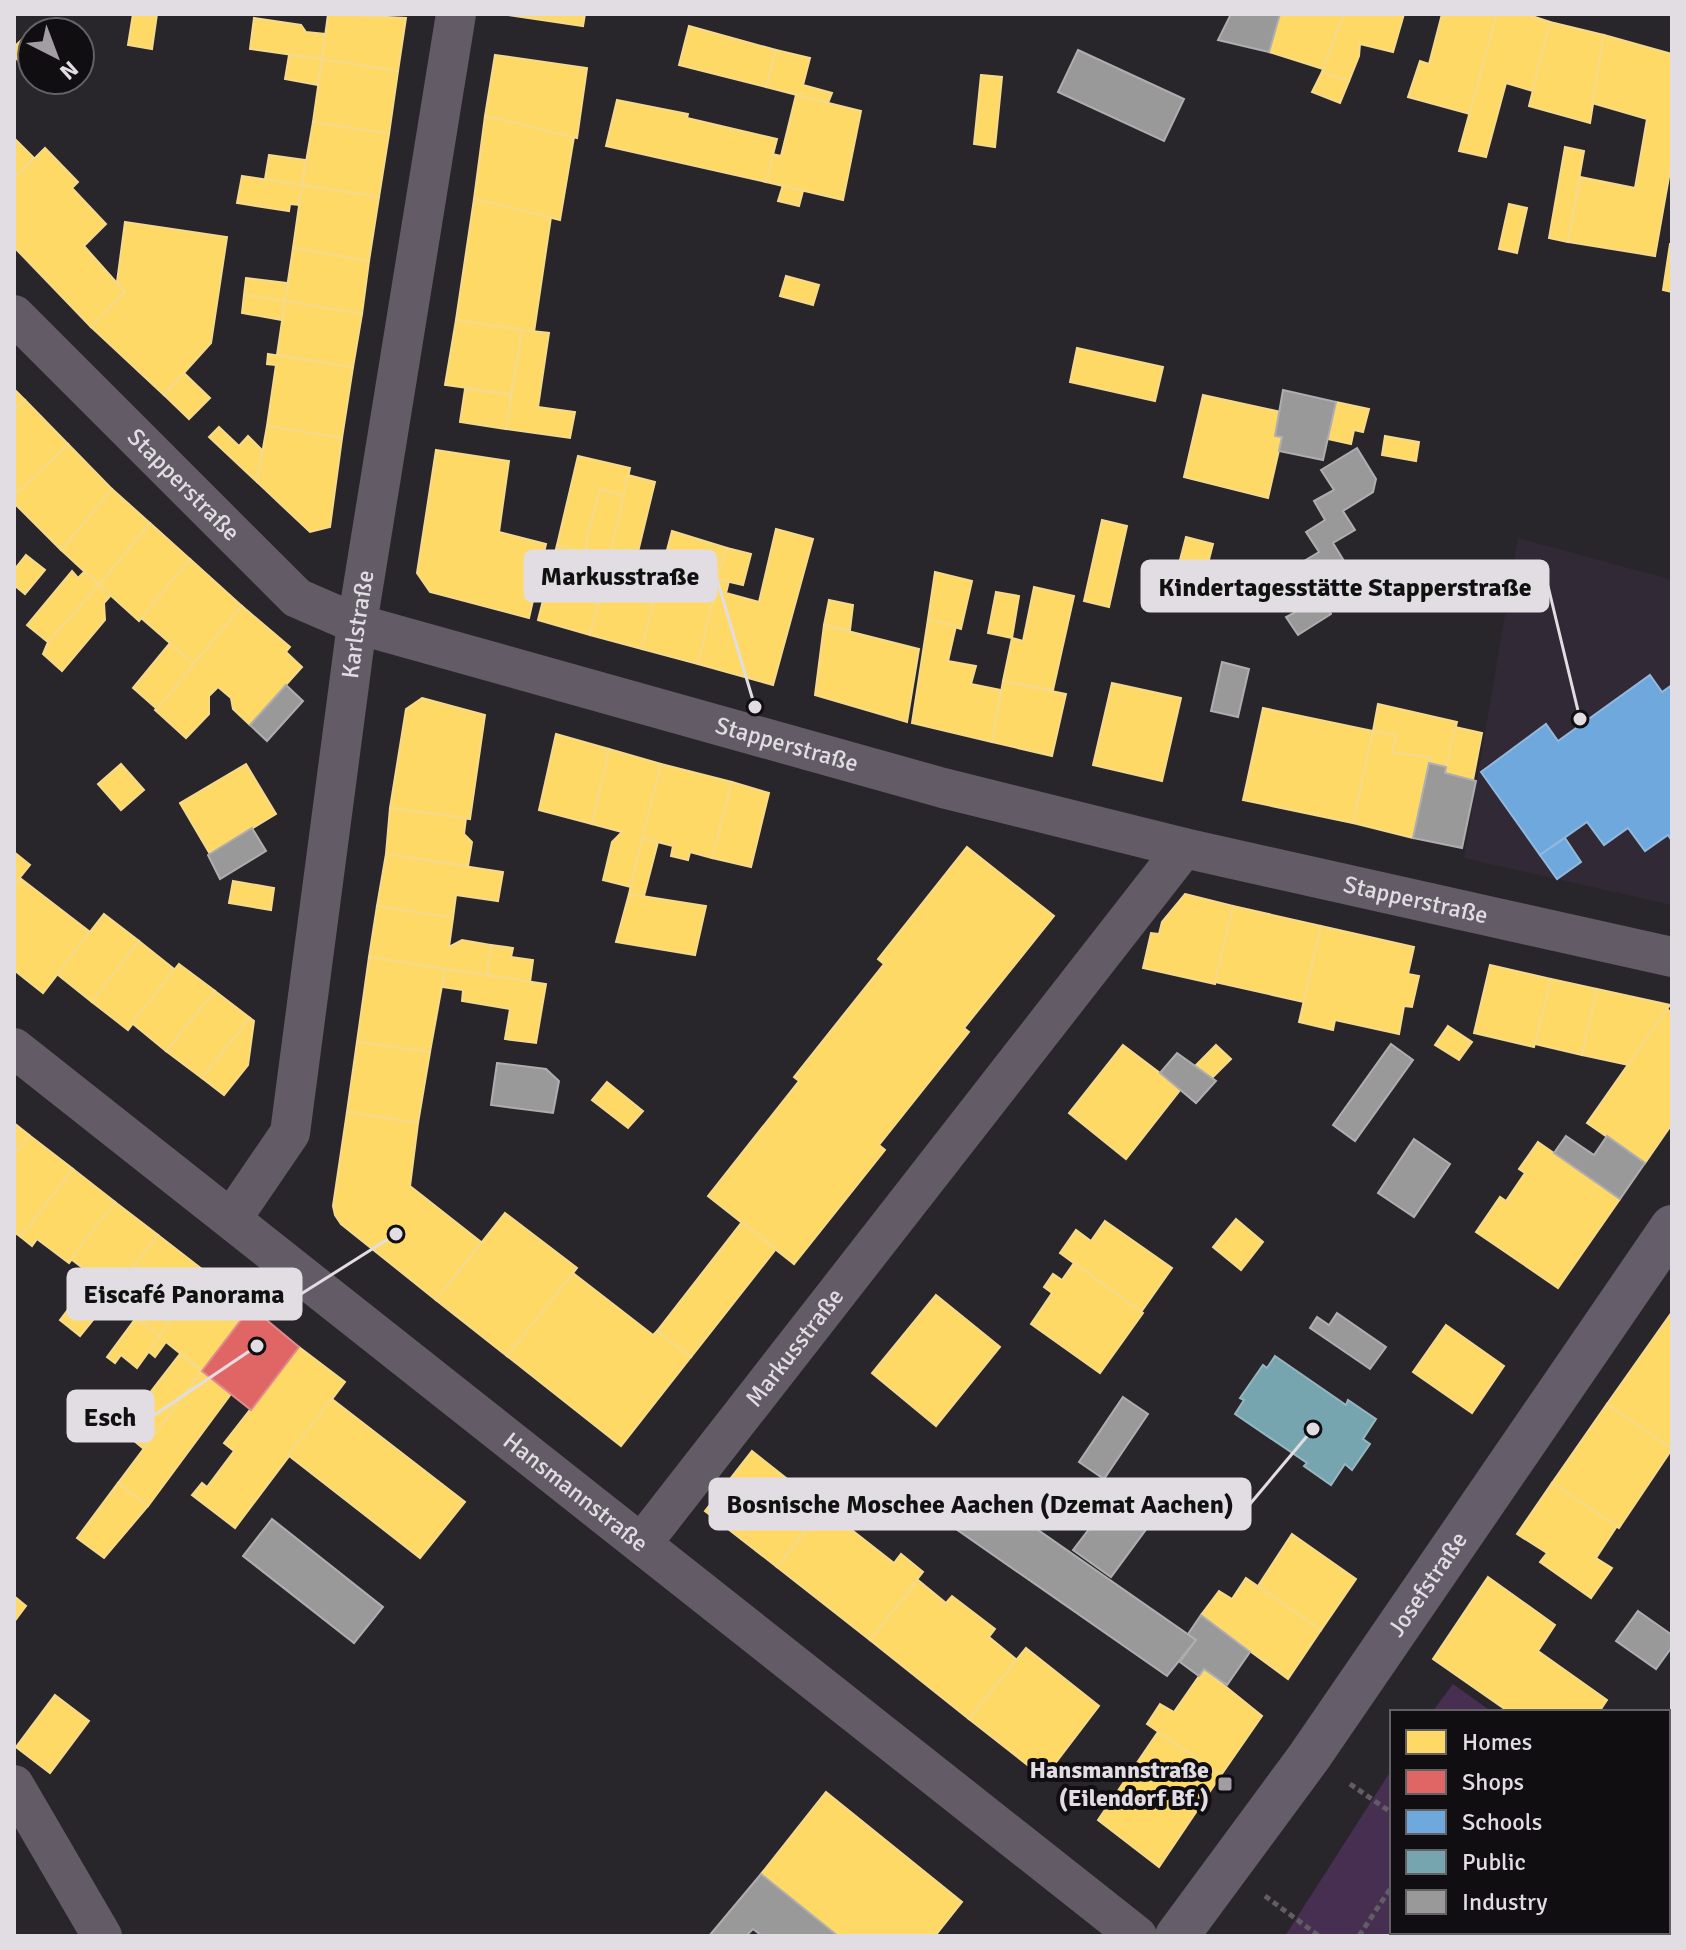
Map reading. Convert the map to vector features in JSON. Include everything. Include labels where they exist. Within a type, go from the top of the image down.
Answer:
[{"type":"street","name":"Karlstraße","points":[[232,1218],[290,1133],[357,624],[456,14]]},
{"type":"street","name":"Stapperstraße","points":[[14,315],[297,598],[357,624],[761,739],[1184,848],[1672,957]]},
{"type":"street","name":"Markusstraße","points":[[642,1543],[1184,848]]},
{"type":"street","name":"Hansmannstraße","points":[[14,1048],[1137,1936]]},
{"type":"street","name":"Josefstraße","points":[[1177,1936],[1309,1757],[1672,1227]]},
{"type":"street","points":[[14,1785],[102,1936]]},
{"type":"path","points":[[1227,1870],[1319,1936]]},
{"type":"path","points":[[1359,1936],[1390,1889]]},
{"type":"shaded area","points":[[1518,538],[1672,580],[1672,905],[1464,858]]},
{"type":"shaded area","points":[[1453,1684],[1489,1710],[1434,1710]]},
{"type":"shaded area","points":[[1390,1772],[1390,1934],[1670,1934],[1670,1838],[1672,1839],[1672,1936],[1285,1936]]},
{"type":"building: Homes","points":[[133,14],[157,14],[152,49],[128,45]]},
{"type":"building: Homes","points":[[328,14],[406,18],[398,71],[322,59]]},
{"type":"building: Homes","points":[[501,14],[585,14],[583,26]]},
{"type":"building: Homes","points":[[1280,14],[1344,14],[1323,69],[1269,52]]},
{"type":"building: Homes","points":[[1344,14],[1404,14],[1393,52],[1360,44],[1359,56],[1349,81],[1322,72]]},
{"type":"building: Homes","points":[[1442,14],[1497,14],[1470,114],[1408,97],[1420,61],[1429,64]]},
{"type":"building: Homes","points":[[1497,14],[1526,14],[1550,22],[1533,91],[1506,83],[1486,157],[1459,151]]},
{"type":"building: Homes","points":[[254,18],[301,25],[306,32],[325,34],[322,59],[250,49]]},
{"type":"building: Homes","points":[[1550,22],[1604,35],[1590,123],[1529,106]]},
{"type":"building: Homes","points":[[689,26],[776,50],[766,87],[679,65]]},
{"type":"building: Homes","points":[[1604,35],[1672,54],[1672,160],[1655,256],[1568,242],[1580,177],[1635,188],[1647,119],[1592,103]]},
{"type":"building: Homes","points":[[776,50],[810,58],[803,85],[832,93],[828,103],[766,87]]},
{"type":"building: Homes","points":[[289,55],[322,59],[318,85],[285,79]]},
{"type":"building: Homes","points":[[495,55],[587,68],[577,138],[485,116]]},
{"type":"building: Homes","points":[[322,59],[398,71],[389,134],[313,122]]},
{"type":"building: Homes","points":[[1322,72],[1349,81],[1340,103],[1312,92]]},
{"type":"building: Homes","points":[[981,75],[1002,77],[995,147],[974,144]]},
{"type":"building: Homes","points":[[796,95],[861,111],[843,200],[766,182],[772,154],[781,156]]},
{"type":"building: Homes","points":[[617,100],[688,114],[687,118],[777,139],[766,182],[606,146]]},
{"type":"building: Homes","points":[[485,116],[574,137],[560,220],[474,199]]},
{"type":"building: Homes","points":[[313,122],[389,134],[379,197],[302,185]]},
{"type":"building: Homes","points":[[14,138],[34,158],[14,179]]},
{"type":"building: Homes","points":[[1565,147],[1584,151],[1568,242],[1549,238]]},
{"type":"building: Homes","points":[[45,148],[78,182],[72,188],[106,224],[84,246],[125,292],[91,327],[14,247],[14,179]]},
{"type":"building: Homes","points":[[269,155],[306,160],[302,185],[265,179]]},
{"type":"building: Homes","points":[[242,176],[302,185],[299,205],[290,204],[289,211],[237,203]]},
{"type":"building: Homes","points":[[302,185],[379,197],[369,261],[293,248]]},
{"type":"building: Homes","points":[[783,185],[803,191],[799,206],[778,201]]},
{"type":"building: Homes","points":[[474,199],[551,217],[534,332],[456,320]]},
{"type":"building: Homes","points":[[1509,204],[1527,208],[1517,253],[1499,249]]},
{"type":"building: Homes","points":[[125,222],[227,237],[211,343],[164,395],[91,327],[125,292],[117,282]]},
{"type":"building: Homes","points":[[1672,244],[1672,292],[1663,290]]},
{"type":"building: Homes","points":[[293,248],[369,261],[362,314],[285,301]]},
{"type":"building: Homes","points":[[786,276],[819,285],[813,305],[780,296]]},
{"type":"building: Homes","points":[[246,278],[288,283],[285,301],[244,295]]},
{"type":"building: Homes","points":[[244,295],[285,301],[282,320],[242,313]]},
{"type":"building: Homes","points":[[285,301],[362,314],[353,367],[277,355]]},
{"type":"building: Homes","points":[[456,320],[522,330],[511,394],[445,385]]},
{"type":"building: Homes","points":[[522,330],[549,333],[538,407],[575,412],[570,438],[506,429]]},
{"type":"building: Homes","points":[[1077,348],[1163,367],[1155,401],[1070,382]]},
{"type":"building: Homes","points":[[268,354],[353,367],[342,438],[267,426],[276,365],[267,364]]},
{"type":"building: Homes","points":[[184,373],[210,398],[189,419],[164,395]]},
{"type":"building: Homes","points":[[14,389],[25,400],[14,411]]},
{"type":"building: Homes","points":[[465,389],[511,394],[506,429],[460,422]]},
{"type":"building: Homes","points":[[1203,395],[1281,412],[1275,436],[1282,437],[1268,498],[1184,477]]},
{"type":"building: Homes","points":[[25,400],[68,444],[14,496],[14,411]]},
{"type":"building: Homes","points":[[1336,402],[1369,409],[1363,432],[1354,430],[1351,444],[1328,439]]},
{"type":"building: Homes","points":[[267,426],[342,438],[330,527],[310,532],[257,482]]},
{"type":"building: Homes","points":[[219,427],[239,446],[248,436],[262,450],[257,482],[209,437]]},
{"type":"building: Homes","points":[[1385,436],[1419,442],[1416,461],[1382,455]]},
{"type":"building: Homes","points":[[68,444],[112,489],[61,550],[14,503],[14,496]]},
{"type":"building: Homes","points":[[436,450],[509,461],[499,532],[546,544],[529,618],[430,592],[417,573]]},
{"type":"building: Homes","points":[[578,456],[630,468],[624,497],[600,489],[586,541],[587,554],[557,545]]},
{"type":"building: Homes","points":[[628,475],[655,482],[637,556],[631,565],[661,574],[642,649],[590,635]]},
{"type":"building: Homes","points":[[112,489],[150,523],[99,585],[61,550]]},
{"type":"building: Homes","points":[[600,489],[624,497],[590,635],[538,620],[557,545],[587,554],[586,541]]},
{"type":"building: Homes","points":[[1102,520],[1127,526],[1109,607],[1084,601]]},
{"type":"building: Homes","points":[[150,523],[190,559],[139,621],[99,585]]},
{"type":"building: Homes","points":[[776,529],[813,539],[773,685],[698,664],[717,579],[729,581],[726,593],[759,602]]},
{"type":"building: Homes","points":[[672,531],[727,548],[716,586],[662,569]]},
{"type":"building: Homes","points":[[1186,537],[1213,544],[1206,571],[1179,564]]},
{"type":"building: Homes","points":[[727,548],[751,554],[743,585],[717,579]]},
{"type":"building: Homes","points":[[26,555],[45,570],[25,594],[14,585],[14,570]]},
{"type":"building: Homes","points":[[190,559],[242,606],[194,664],[141,618]]},
{"type":"building: Homes","points":[[662,569],[716,586],[698,664],[642,649]]},
{"type":"building: Homes","points":[[72,571],[78,578],[85,571],[99,585],[48,642],[27,625]]},
{"type":"building: Homes","points":[[935,572],[972,581],[961,629],[928,619]]},
{"type":"building: Homes","points":[[99,585],[111,595],[104,603],[105,620],[62,671],[43,654],[48,642]]},
{"type":"building: Homes","points":[[1034,587],[1074,596],[1053,690],[1003,681],[1012,638],[1023,641]]},
{"type":"building: Homes","points":[[996,592],[1019,596],[1012,638],[988,633]]},
{"type":"building: Homes","points":[[829,600],[853,605],[850,630],[824,625]]},
{"type":"building: Homes","points":[[242,606],[290,647],[286,652],[302,667],[250,725],[233,709],[231,698],[218,687],[209,696],[209,714],[186,738],[155,710]]},
{"type":"building: Homes","points":[[928,619],[956,626],[948,661],[976,666],[971,684],[1001,690],[992,742],[912,723]]},
{"type":"building: Homes","points":[[824,625],[919,649],[907,722],[815,695]]},
{"type":"building: Homes","points":[[170,643],[194,664],[157,709],[133,688]]},
{"type":"building: Homes","points":[[1003,681],[1066,694],[1052,756],[992,742]]},
{"type":"building: Homes","points":[[1112,683],[1181,698],[1162,781],[1093,765]]},
{"type":"building: Homes","points":[[422,698],[485,715],[470,819],[390,808],[406,709]]},
{"type":"building: Homes","points":[[1378,704],[1457,722],[1446,767],[1429,763],[1430,757],[1392,753],[1396,735],[1373,731]]},
{"type":"building: Homes","points":[[1263,708],[1373,731],[1353,823],[1243,800]]},
{"type":"building: Homes","points":[[1455,727],[1482,733],[1473,780],[1445,773]]},
{"type":"building: Homes","points":[[1373,731],[1396,735],[1392,753],[1430,757],[1413,838],[1353,823]]},
{"type":"building: Homes","points":[[556,734],[609,749],[592,824],[539,810]]},
{"type":"building: Homes","points":[[609,749],[661,764],[631,887],[603,880],[612,842],[622,832],[592,824]]},
{"type":"building: Homes","points":[[121,764],[144,790],[121,810],[98,784]]},
{"type":"building: Homes","points":[[246,764],[276,814],[210,854],[180,803]]},
{"type":"building: Homes","points":[[661,764],[732,782],[712,858],[690,852],[688,860],[671,856],[673,846],[642,838]]},
{"type":"building: Homes","points":[[732,782],[769,793],[751,867],[712,858]]},
{"type":"building: Homes","points":[[390,808],[466,818],[464,834],[472,842],[468,866],[386,854]]},
{"type":"building: Homes","points":[[642,838],[658,842],[644,896],[629,894]]},
{"type":"building: Homes","points":[[967,847],[1054,916],[964,1028],[969,1032],[879,1145],[885,1150],[794,1264],[708,1196],[799,1081],[794,1077],[884,964],[878,959]]},
{"type":"building: Homes","points":[[14,852],[30,865],[14,885]]},
{"type":"building: Homes","points":[[386,854],[503,872],[498,901],[456,895],[453,918],[377,906]]},
{"type":"building: Homes","points":[[20,878],[90,932],[43,993],[14,970],[14,885]]},
{"type":"building: Homes","points":[[233,881],[274,888],[271,910],[229,903]]},
{"type":"building: Homes","points":[[629,894],[706,906],[695,955],[616,942]]},
{"type":"building: Homes","points":[[1185,894],[1233,906],[1215,984],[1143,968],[1151,933],[1159,934],[1162,922]]},
{"type":"building: Homes","points":[[377,906],[453,918],[449,947],[462,940],[491,945],[487,975],[369,957]]},
{"type":"building: Homes","points":[[1233,906],[1321,926],[1304,1002],[1215,982]]},
{"type":"building: Homes","points":[[104,914],[139,941],[92,1002],[57,974]]},
{"type":"building: Homes","points":[[1321,926],[1414,947],[1408,974],[1419,976],[1412,1007],[1404,1006],[1399,1034],[1335,1020],[1333,1030],[1299,1022]]},
{"type":"building: Homes","points":[[139,941],[174,969],[128,1030],[92,1002]]},
{"type":"building: Homes","points":[[491,945],[513,948],[511,957],[533,960],[530,982],[487,975]]},
{"type":"building: Homes","points":[[369,957],[445,969],[430,1052],[357,1042]]},
{"type":"building: Homes","points":[[179,964],[215,991],[166,1051],[132,1023]]},
{"type":"building: Homes","points":[[1490,965],[1551,979],[1534,1047],[1474,1033]]},
{"type":"building: Homes","points":[[445,969],[546,984],[536,1043],[505,1039],[510,1009],[462,1001],[463,990],[442,987]]},
{"type":"building: Homes","points":[[1551,979],[1597,989],[1582,1055],[1535,1044]]},
{"type":"building: Homes","points":[[1597,989],[1670,1005],[1628,1065],[1582,1055]]},
{"type":"building: Homes","points":[[215,991],[250,1018],[202,1078],[166,1051]]},
{"type":"building: Homes","points":[[1667,1009],[1672,1013],[1672,1124],[1645,1163],[1587,1123]]},
{"type":"building: Homes","points":[[250,1018],[254,1021],[248,1065],[224,1095],[202,1078]]},
{"type":"building: Homes","points":[[1448,1026],[1472,1042],[1459,1060],[1435,1045]]},
{"type":"building: Homes","points":[[357,1042],[430,1052],[418,1123],[347,1112]]},
{"type":"building: Homes","points":[[1123,1045],[1181,1089],[1126,1159],[1069,1113]]},
{"type":"building: Homes","points":[[1216,1045],[1231,1059],[1212,1078],[1195,1066]]},
{"type":"building: Homes","points":[[607,1082],[643,1111],[628,1128],[592,1100]]},
{"type":"building: Homes","points":[[347,1112],[418,1123],[410,1186],[481,1242],[436,1300],[341,1224],[335,1215],[333,1206]]},
{"type":"building: Homes","points":[[14,1123],[29,1135],[14,1155]]},
{"type":"building: Homes","points":[[29,1135],[73,1169],[21,1237],[14,1232],[14,1155]]},
{"type":"building: Homes","points":[[1538,1142],[1620,1199],[1558,1288],[1476,1232],[1500,1197],[1506,1201],[1525,1173],[1519,1169]]},
{"type":"building: Homes","points":[[73,1169],[115,1202],[69,1263],[37,1239],[32,1246],[21,1237]]},
{"type":"building: Homes","points":[[115,1202],[158,1235],[105,1305],[96,1297],[105,1285],[71,1259]]},
{"type":"building: Homes","points":[[505,1213],[577,1268],[507,1356],[436,1300]]},
{"type":"building: Homes","points":[[1236,1219],[1263,1242],[1241,1270],[1213,1247]]},
{"type":"building: Homes","points":[[1105,1221],[1172,1268],[1141,1312],[1060,1253],[1076,1230],[1091,1241]]},
{"type":"building: Homes","points":[[742,1222],[776,1249],[691,1357],[657,1331]]},
{"type":"building: Homes","points":[[158,1235],[207,1273],[160,1336],[109,1298]]},
{"type":"building: Homes","points":[[1074,1263],[1143,1313],[1100,1373],[1031,1324],[1052,1293],[1044,1287],[1053,1274],[1062,1280]]},
{"type":"building: Homes","points":[[207,1273],[251,1307],[202,1371],[166,1342],[155,1357],[148,1351]]},
{"type":"building: Homes","points":[[573,1273],[653,1335],[657,1331],[691,1357],[621,1446],[507,1356]]},
{"type":"building: Homes","points":[[80,1294],[92,1303],[96,1297],[105,1305],[80,1336],[60,1320]]},
{"type":"building: Homes","points":[[936,1295],[1000,1347],[936,1426],[872,1373]]},
{"type":"building: Homes","points":[[1672,1312],[1672,1449],[1607,1404]]},
{"type":"building: Homes","points":[[136,1318],[160,1336],[137,1368],[121,1355],[115,1363],[107,1357]]},
{"type":"building: Homes","points":[[1446,1325],[1504,1366],[1472,1413],[1413,1372]]},
{"type":"building: Homes","points":[[299,1347],[345,1382],[235,1528],[192,1495],[202,1483],[207,1487],[234,1451],[224,1443]]},
{"type":"building: Homes","points":[[180,1354],[202,1371],[144,1449],[121,1430]]},
{"type":"building: Homes","points":[[202,1371],[231,1394],[148,1506],[118,1483]]},
{"type":"building: Homes","points":[[332,1399],[465,1502],[420,1558],[288,1455]]},
{"type":"building: Homes","points":[[1607,1404],[1672,1449],[1619,1528],[1552,1483]]},
{"type":"building: Homes","points":[[752,1451],[824,1508],[777,1567],[705,1511]]},
{"type":"building: Homes","points":[[118,1483],[148,1506],[104,1558],[77,1538]]},
{"type":"building: Homes","points":[[1552,1483],[1617,1526],[1596,1558],[1612,1568],[1591,1598],[1540,1562],[1547,1553],[1517,1534]]},
{"type":"building: Homes","points":[[831,1499],[855,1518],[848,1527],[894,1563],[901,1554],[923,1572],[870,1640],[777,1567]]},
{"type":"building: Homes","points":[[1292,1534],[1356,1579],[1321,1630],[1258,1586]]},
{"type":"building: Homes","points":[[1488,1577],[1555,1625],[1538,1651],[1607,1700],[1600,1710],[1506,1710],[1433,1659]]},
{"type":"building: Homes","points":[[1246,1578],[1321,1630],[1288,1679],[1201,1615],[1219,1591],[1232,1599]]},
{"type":"building: Homes","points":[[918,1580],[946,1603],[952,1596],[995,1629],[989,1637],[1017,1660],[969,1719],[870,1640]]},
{"type":"building: Homes","points":[[14,1596],[26,1606],[14,1622]]},
{"type":"building: Homes","points":[[1026,1648],[1099,1706],[1044,1778],[969,1719]]},
{"type":"building: Homes","points":[[1204,1669],[1262,1716],[1221,1775],[1147,1724],[1160,1704],[1174,1712]]},
{"type":"building: Homes","points":[[55,1695],[89,1721],[50,1773],[16,1747]]},
{"type":"building: Homes","points":[[1158,1732],[1221,1775],[1159,1867],[1098,1820]]},
{"type":"building: Homes","points":[[1670,1770],[1672,1771],[1672,1826],[1670,1824]]},
{"type":"building: Homes","points":[[826,1792],[962,1902],[935,1936],[838,1936],[761,1874]]},
{"type":"building: Shops","points":[[251,1307],[299,1347],[251,1410],[202,1371]]},
{"type":"building: Schools","points":[[1650,675],[1662,692],[1672,685],[1672,841],[1668,835],[1645,851],[1628,828],[1604,845],[1587,822],[1540,855],[1481,772],[1546,724],[1558,741]]},
{"type":"building: Schools","points":[[1565,838],[1581,862],[1557,879],[1540,855]]},
{"type":"building: Public","points":[[1275,1356],[1346,1405],[1348,1400],[1376,1419],[1363,1439],[1370,1444],[1352,1470],[1345,1464],[1331,1485],[1304,1466],[1307,1463],[1235,1414],[1244,1400],[1240,1398],[1263,1365],[1267,1368]]},
{"type":"building: Industry","points":[[1231,14],[1280,14],[1269,52],[1218,40]]},
{"type":"building: Industry","points":[[1078,50],[1184,99],[1164,141],[1058,92]]},
{"type":"building: Industry","points":[[1283,390],[1336,402],[1323,460],[1279,451],[1282,437],[1275,436]]},
{"type":"building: Industry","points":[[1357,448],[1376,479],[1373,492],[1343,511],[1355,530],[1333,543],[1344,561],[1328,570],[1338,587],[1321,597],[1331,614],[1298,635],[1286,617],[1303,608],[1293,591],[1310,581],[1299,564],[1319,552],[1306,532],[1325,520],[1314,501],[1334,490],[1321,470]]},
{"type":"building: Industry","points":[[1222,662],[1249,669],[1238,717],[1211,711]]},
{"type":"building: Industry","points":[[286,685],[303,701],[267,741],[250,725]]},
{"type":"building: Industry","points":[[1429,763],[1446,767],[1445,773],[1476,781],[1462,848],[1413,838]]},
{"type":"building: Industry","points":[[252,828],[266,851],[220,879],[208,855]]},
{"type":"building: Industry","points":[[1391,1044],[1413,1060],[1355,1141],[1333,1125]]},
{"type":"building: Industry","points":[[1177,1053],[1216,1081],[1196,1103],[1160,1073]]},
{"type":"building: Industry","points":[[497,1063],[546,1069],[559,1081],[553,1113],[491,1105]]},
{"type":"building: Industry","points":[[1566,1136],[1594,1155],[1607,1136],[1645,1163],[1620,1199],[1554,1153]]},
{"type":"building: Industry","points":[[1414,1139],[1450,1164],[1414,1217],[1378,1193]]},
{"type":"building: Industry","points":[[1337,1313],[1386,1347],[1370,1369],[1310,1328],[1317,1317],[1329,1325]]},
{"type":"building: Industry","points":[[1123,1397],[1148,1414],[1104,1479],[1079,1462]]},
{"type":"building: Industry","points":[[1119,1490],[1156,1516],[1111,1577],[1073,1550]]},
{"type":"building: Industry","points":[[985,1493],[1196,1640],[1167,1676],[956,1529]]},
{"type":"building: Industry","points":[[272,1519],[383,1607],[354,1643],[243,1556]]},
{"type":"building: Industry","points":[[1638,1611],[1672,1635],[1672,1647],[1656,1669],[1616,1641]]},
{"type":"building: Industry","points":[[1201,1615],[1250,1652],[1227,1685],[1204,1669],[1199,1676],[1180,1662],[1196,1640],[1188,1634]]},
{"type":"building: Industry","points":[[761,1874],[838,1936],[762,1936],[753,1929],[746,1936],[709,1936]]},
{"type":"place","name":"Markusstraße","points":[[755,707]]},
{"type":"place","name":"Kindertagesstätte Stapperstraße","points":[[1580,719]]},
{"type":"place","name":"Eiscafé Panorama","points":[[396,1234]]},
{"type":"place","name":"Esch","points":[[257,1346]]},
{"type":"place","name":"Bosnische Moschee Aachen (Dzemat Aachen)","points":[[1313,1429]]},
{"type":"place","name":"Hansmannstraße (Eilendorf Bf.)","points":[[1225,1784]]}]
